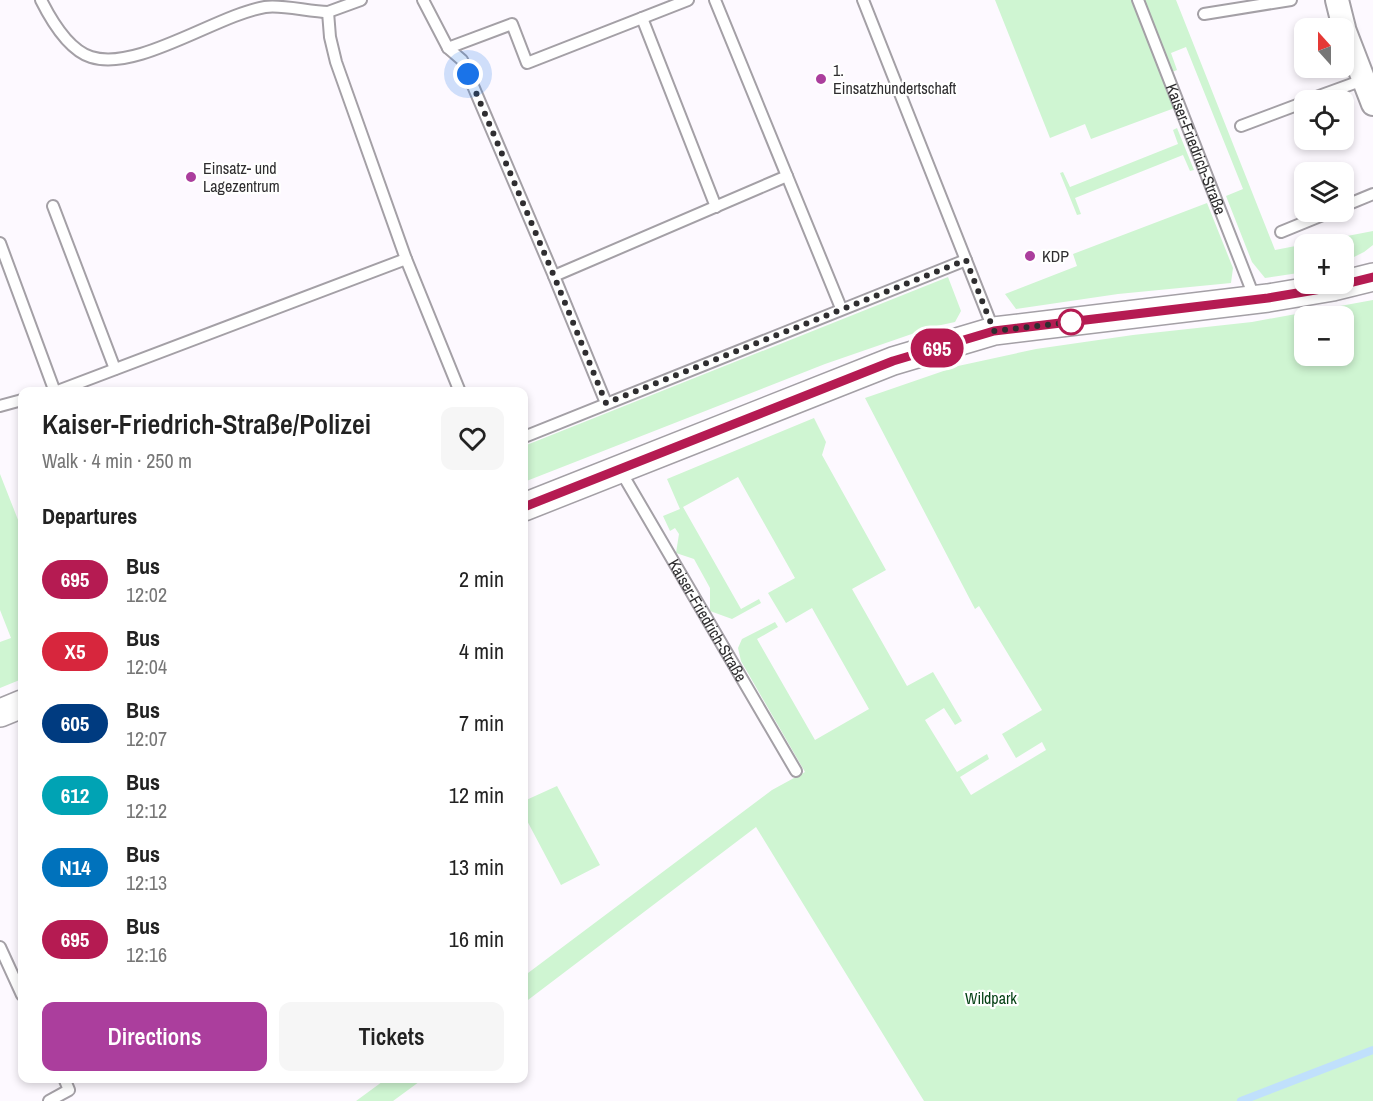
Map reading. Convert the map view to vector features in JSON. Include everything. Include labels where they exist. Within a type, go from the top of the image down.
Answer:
[{"type":"street","points":[[1337,0],[1341,18]]},
{"type":"street","points":[[1354,56],[1373,104]]},
{"type":"street","points":[[528,505],[893,361],[994,331],[1256,300],[1333,287],[1373,277]]},
{"type":"street","points":[[0,713],[18,706]]},
{"type":"lane","points":[[41,0],[60,30],[76,48],[92,58],[110,59],[135,56],[252,5],[328,12],[361,0]]},
{"type":"lane","points":[[423,0],[448,48],[462,60],[606,403]]},
{"type":"lane","points":[[448,48],[512,24],[527,63],[688,0]]},
{"type":"lane","points":[[715,0],[841,308]]},
{"type":"lane","points":[[863,0],[994,331]]},
{"type":"lane","name":"Kaiser-Friedrich-Straße","points":[[1138,0],[1256,300]]},
{"type":"lane","points":[[1204,14],[1291,0]]},
{"type":"lane","points":[[328,12],[330,37],[336,63],[406,259],[458,387]]},
{"type":"lane","points":[[642,18],[716,207]]},
{"type":"lane","points":[[1336,90],[1363,80]]},
{"type":"lane","points":[[1241,126],[1294,106]]},
{"type":"lane","points":[[554,276],[787,176]]},
{"type":"lane","points":[[1354,202],[1373,194]]},
{"type":"lane","points":[[53,206],[115,369]]},
{"type":"lane","points":[[1281,232],[1306,222]]},
{"type":"lane","points":[[0,243],[53,387]]},
{"type":"lane","points":[[68,387],[406,259]]},
{"type":"lane","points":[[528,435],[841,308],[966,260]]},
{"type":"lane","points":[[0,406],[18,401]]},
{"type":"lane","name":"Kaiser-Friedrich-Straße","points":[[620,469],[796,771]]},
{"type":"lane","points":[[0,947],[18,986]]},
{"type":"lane","points":[[49,1101],[69,1090],[66,1083]]},
{"type":"green space","points":[[995,0],[1176,0],[1275,250],[1294,246],[1294,274],[1265,278],[1252,262],[1226,196],[1243,189],[1186,47],[1171,53],[1177,70],[1167,74],[1180,106],[1091,139],[1085,124],[1050,138]]},
{"type":"green space","points":[[1177,128],[1194,170],[1190,171],[1183,155],[1075,198],[1081,214],[1077,215],[1060,173],[1063,172],[1070,187],[1178,144],[1173,130]]},
{"type":"green space","points":[[1207,203],[1233,268],[1231,283],[1118,294],[1016,309],[1005,294],[1077,266],[1073,254]]},
{"type":"green space","points":[[1373,231],[1373,245],[1354,257],[1354,235]]},
{"type":"green space","points":[[948,277],[961,311],[955,322],[932,327],[825,364],[528,480],[528,444]]},
{"type":"green space","name":"Wildpark","points":[[1373,300],[1373,1101],[924,1101],[756,827],[528,1000],[528,973],[772,790],[805,772],[741,661],[738,648],[742,639],[775,622],[778,627],[757,639],[815,740],[869,709],[812,608],[786,623],[768,593],[795,578],[738,477],[683,507],[741,609],[759,599],[761,603],[732,619],[710,611],[710,588],[694,559],[676,553],[679,534],[675,528],[670,531],[663,516],[680,509],[667,479],[814,418],[826,442],[822,455],[886,570],[852,589],[907,686],[933,672],[962,721],[955,725],[944,708],[925,720],[957,772],[987,754],[989,759],[960,777],[971,795],[1046,750],[1042,742],[1016,758],[1002,734],[1042,710],[979,606],[975,609],[865,398],[958,366],[1036,349],[1133,335],[1252,322],[1294,314],[1294,366],[1354,366],[1354,306],[1340,306]]},
{"type":"green space","points":[[0,474],[18,520],[18,681],[0,688],[0,642],[11,638],[0,610]]},
{"type":"green space","points":[[557,786],[600,865],[561,885],[528,823],[528,799]]},
{"type":"green space","points":[[381,1083],[418,1083],[393,1101],[356,1101]]},
{"type":"waterway","points":[[1241,1101],[1373,1050]]},
{"type":"bus line","name":"695","points":[[528,505],[893,361],[994,331],[1268,298],[1333,287],[1373,277]]},
{"type":"place","name":"1. Einsatzhundertschaft","points":[[821,79]]},
{"type":"place","name":"Einsatz- und Lagezentrum","points":[[191,177]]},
{"type":"place","name":"KDP","points":[[1030,256]]},
{"type":"route","points":[[468,74],[606,403],[966,260],[994,331],[1071,322]]}]
